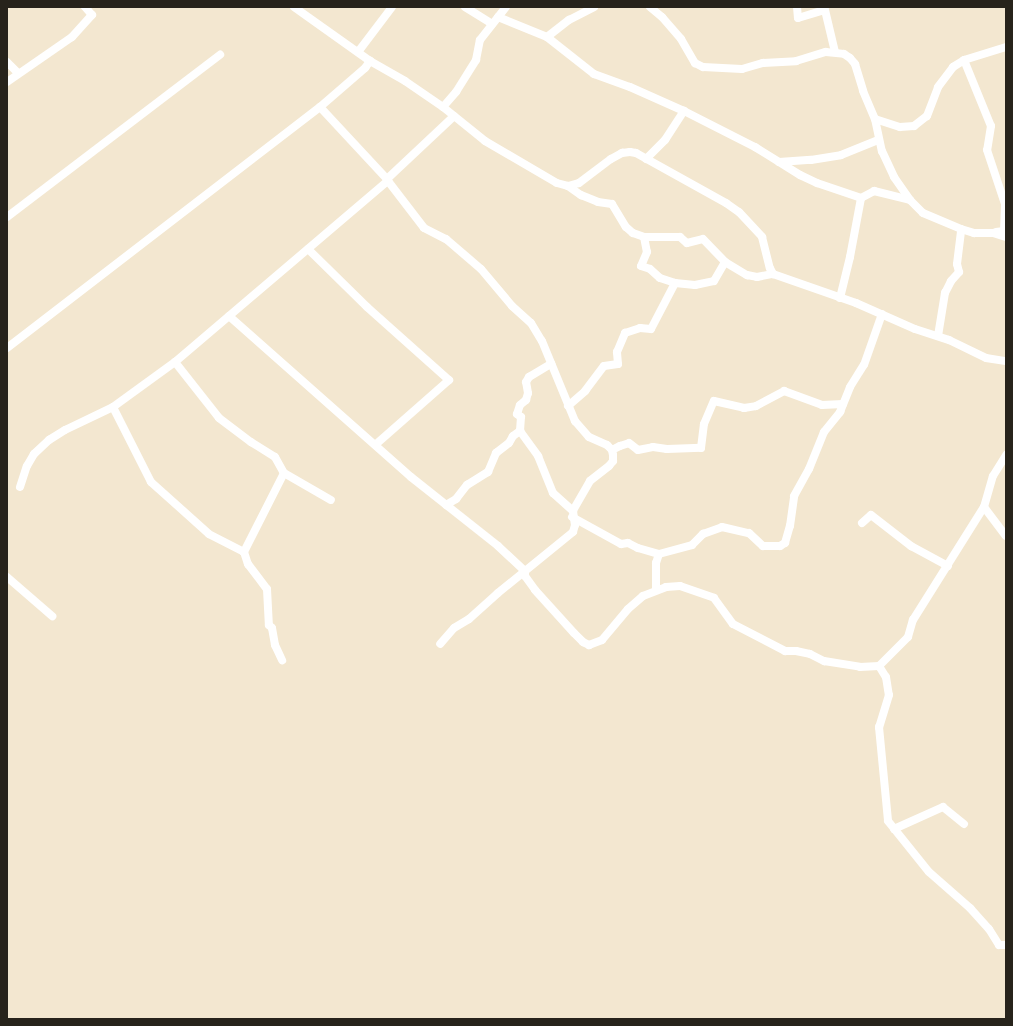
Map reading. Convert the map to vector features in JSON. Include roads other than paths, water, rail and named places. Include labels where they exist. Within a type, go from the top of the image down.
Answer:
[{"type":"street","points":[[7,82],[72,37],[92,15],[85,7]]},
{"type":"street","points":[[294,7],[370,61],[443,107],[484,141],[522,164],[558,183],[568,186],[581,195],[592,200],[612,204],[626,227],[633,233],[644,237],[680,237],[687,243],[702,238],[725,262],[747,275],[757,277],[773,274],[882,314],[915,329],[938,336],[986,358],[1006,362]]},
{"type":"street","points":[[358,52],[392,7]]},
{"type":"street","points":[[465,7],[492,24]]},
{"type":"street","points":[[443,107],[456,92],[476,60],[480,40],[506,7]]},
{"type":"street","points":[[547,37],[569,20],[594,7]]},
{"type":"street","points":[[650,7],[662,17],[681,39],[695,63],[702,67],[742,69],[763,64],[796,61],[826,52],[835,52],[850,58],[855,64],[863,91],[875,119],[878,140],[894,177],[910,200],[923,213],[960,229],[974,233],[993,233],[1004,231],[1005,204],[987,150],[991,126],[964,60]]},
{"type":"street","points":[[796,7],[798,18],[825,10],[835,52]]},
{"type":"street","points":[[498,17],[547,37],[588,71],[684,111],[755,147],[817,183],[861,198],[874,191],[910,200]]},
{"type":"street","points":[[875,119],[900,127],[914,126],[927,116],[938,87],[946,75],[964,60],[1006,47]]},
{"type":"street","points":[[7,217],[220,55]]},
{"type":"street","points":[[7,348],[320,107],[365,68],[370,61]]},
{"type":"street","points":[[7,62],[18,73]]},
{"type":"street","points":[[320,107],[387,180],[424,228],[446,239],[482,270],[512,306],[530,323],[542,341],[575,421],[589,437],[607,445],[612,450],[613,461],[590,481],[572,514],[575,525],[573,532],[469,619],[454,628],[440,644]]},
{"type":"street","points":[[646,159],[665,140],[684,111]]},
{"type":"street","points":[[20,487],[27,466],[34,454],[49,440],[65,430],[112,407],[175,362],[387,180],[454,116]]},
{"type":"street","points":[[779,162],[811,160],[841,155],[878,140]]},
{"type":"street","points":[[568,186],[579,183],[622,153],[630,152],[646,159],[726,203],[739,212],[762,237],[773,274]]},
{"type":"street","points":[[840,298],[861,198]]},
{"type":"street","points":[[938,336],[945,293],[951,281],[959,272],[957,264],[960,229]]},
{"type":"street","points":[[993,233],[1006,236]]},
{"type":"street","points":[[644,237],[647,252],[641,266],[650,270],[660,278],[675,284],[695,285],[714,281],[725,262]]},
{"type":"street","points":[[308,249],[367,307],[449,380],[375,446]]},
{"type":"street","points":[[568,406],[585,391],[604,366],[618,364],[617,352],[625,332],[640,328],[651,329],[675,284]]},
{"type":"street","points":[[551,364],[529,377],[526,382],[528,393],[526,400],[520,405],[517,414],[521,418],[520,431],[538,456],[553,494],[572,514],[621,544],[628,543],[638,548],[659,554],[692,545],[703,534],[722,527],[748,533],[763,546],[780,546],[785,543],[790,526],[794,496],[809,469],[824,432],[840,412],[850,386],[864,365],[882,314]]},
{"type":"street","points":[[229,316],[375,446],[525,571],[525,576],[535,590],[574,633],[583,642],[589,645],[602,640],[637,600],[656,590],[666,587],[680,586],[714,598],[733,624],[784,651],[796,650],[810,654],[824,661],[860,667],[880,666],[908,637],[913,620],[984,506],[993,476],[1006,455]]},
{"type":"street","points":[[175,362],[219,418],[251,442],[275,457],[284,473],[331,500]]},
{"type":"street","points":[[612,450],[629,443],[638,450],[653,447],[667,449],[701,448],[704,424],[714,401],[744,408],[756,406],[784,391],[822,405],[843,404]]},
{"type":"street","points":[[112,407],[151,482],[209,534],[244,552],[248,564],[267,589],[269,625],[272,628],[275,645],[282,660]]},
{"type":"street","points":[[446,505],[456,499],[467,486],[488,472],[496,453],[509,443],[513,436],[520,431]]},
{"type":"street","points":[[244,552],[284,473]]},
{"type":"street","points":[[984,506],[1006,536]]},
{"type":"street","points":[[862,523],[872,515],[911,546],[948,566]]},
{"type":"street","points":[[656,590],[656,563],[659,554]]},
{"type":"street","points":[[7,577],[52,616]]},
{"type":"street","points":[[880,666],[886,678],[889,690],[888,703],[879,727],[888,821],[929,872],[970,908],[988,929],[999,945],[1006,944]]},
{"type":"street","points":[[894,829],[943,807],[964,824]]}]
